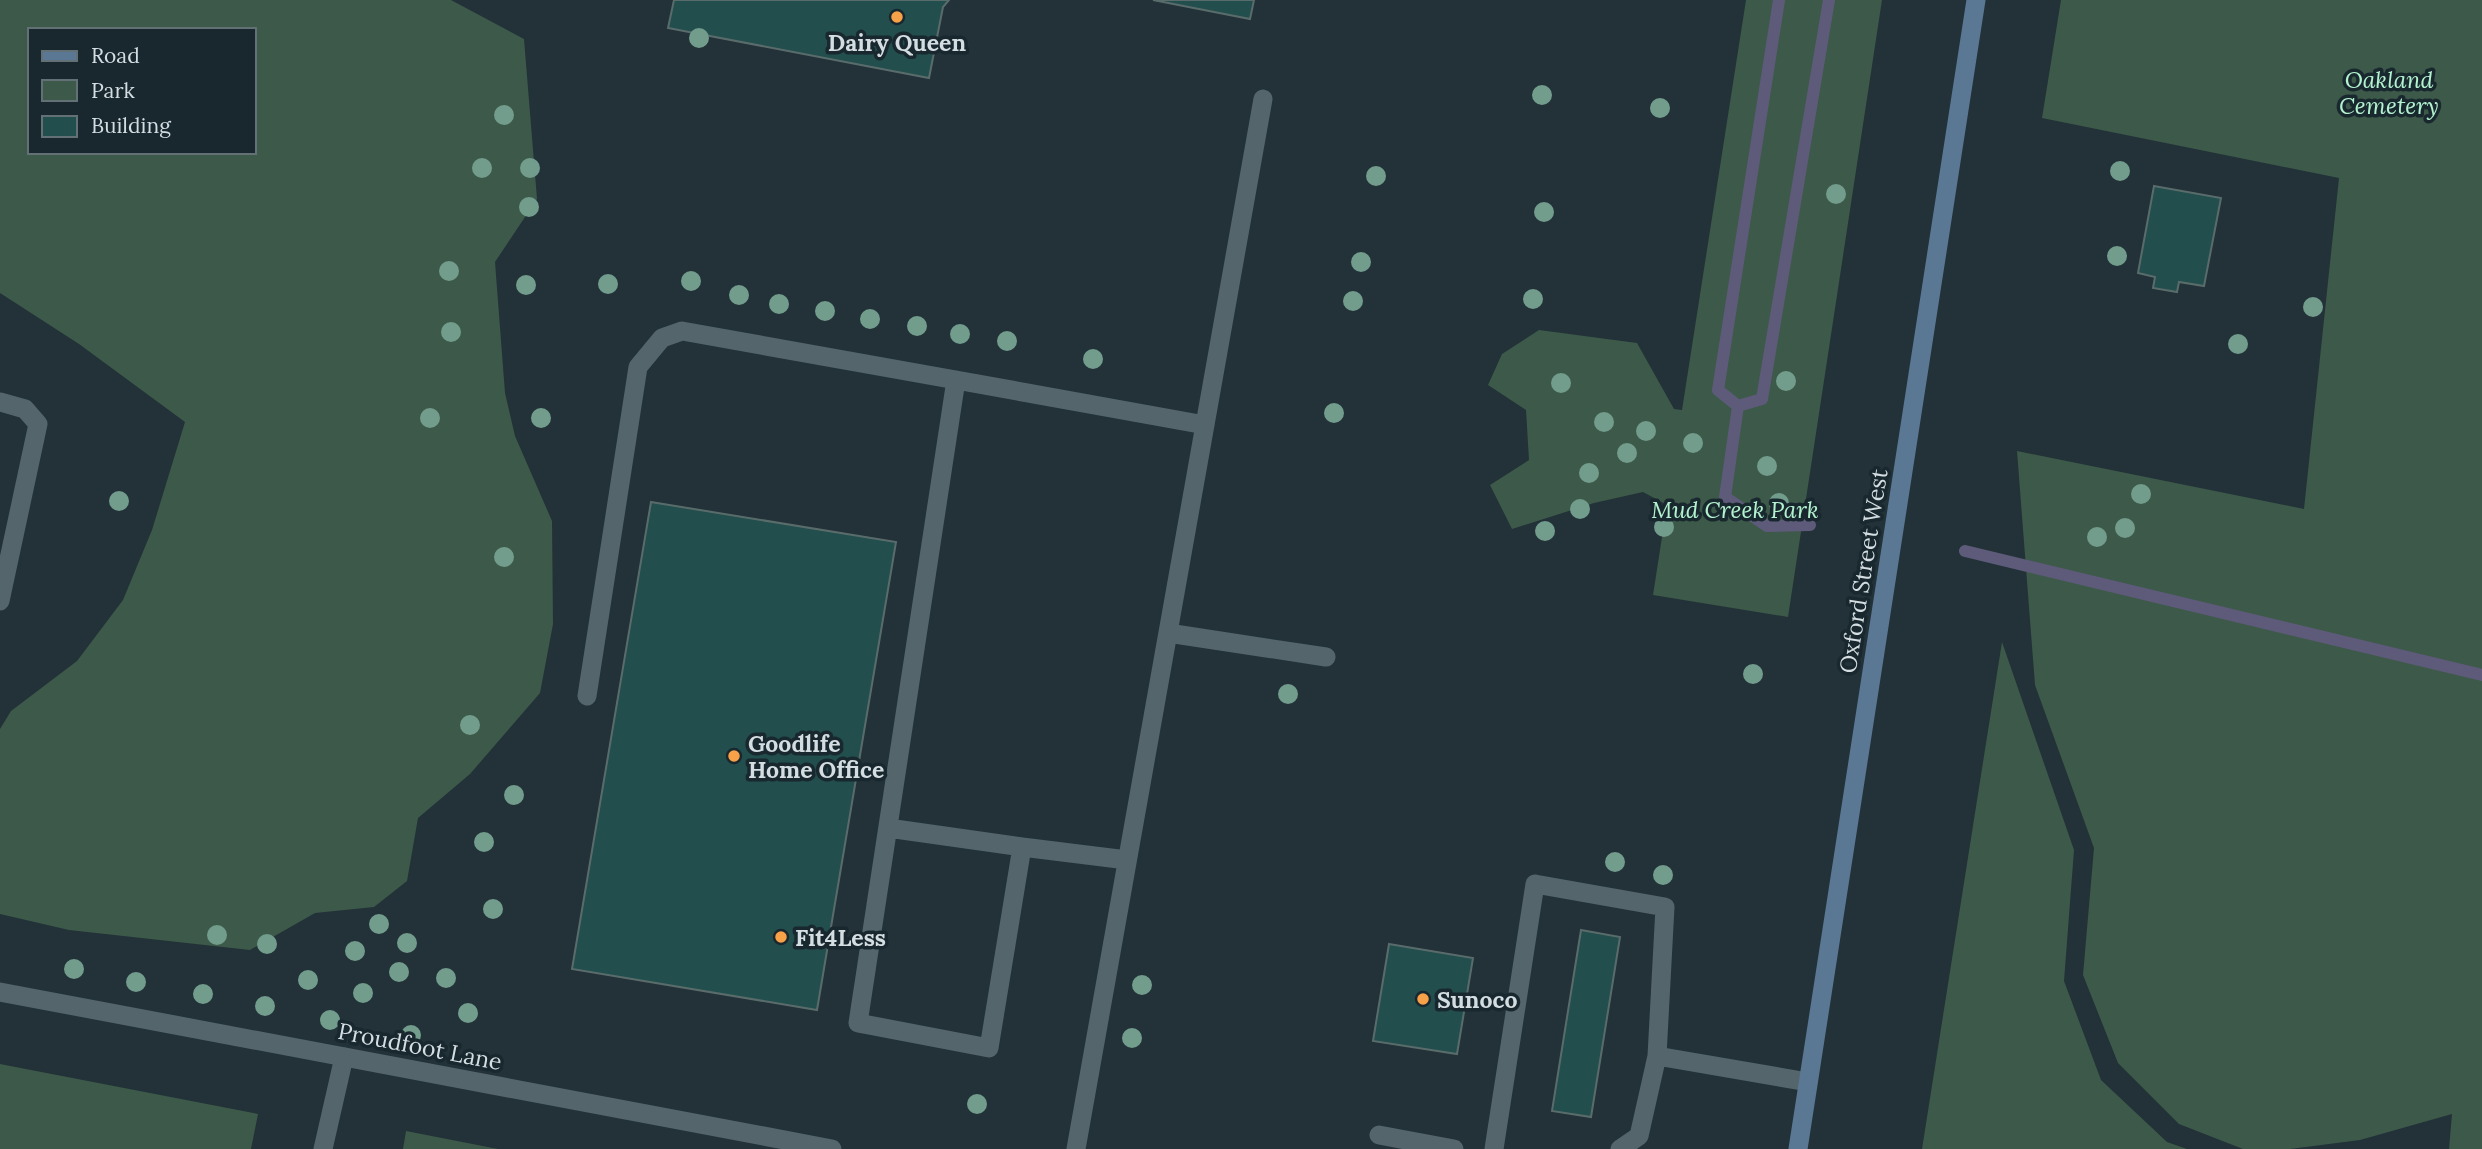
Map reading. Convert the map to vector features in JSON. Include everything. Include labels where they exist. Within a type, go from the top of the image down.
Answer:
[{"type":"main road","name":"Oxford Street West","points":[[1798,1149],[1976,0]]},
{"type":"street","points":[[1076,1149],[1262,99]]},
{"type":"street","points":[[587,696],[638,367],[662,338],[682,331],[1205,425]]},
{"type":"street","points":[[956,380],[858,1023],[989,1048],[1022,847]]},
{"type":"street","points":[[0,402],[25,409],[38,424],[0,601]]},
{"type":"street","points":[[1168,633],[1326,657]]},
{"type":"street","points":[[888,828],[1127,860]]},
{"type":"street","points":[[1494,1149],[1535,884],[1665,907],[1657,1056],[1639,1136],[1620,1149]]},
{"type":"street","name":"Proudfoot Lane","points":[[0,992],[832,1149]]},
{"type":"street","points":[[1657,1056],[1808,1082]]},
{"type":"street","points":[[323,1149],[344,1057]]},
{"type":"street","points":[[1379,1135],[1445,1148]]},
{"type":"green space","points":[[0,0],[451,0],[524,39],[537,199],[495,262],[505,393],[515,436],[552,521],[553,624],[540,693],[470,774],[418,818],[407,881],[374,907],[315,913],[250,950],[69,930],[0,914],[0,729],[11,711],[77,661],[123,600],[152,530],[185,422],[79,344],[0,293]]},
{"type":"green space","name":"Mud Creek Park","points":[[1746,0],[1882,0],[1788,617],[1653,595],[1667,505],[1643,492],[1594,503],[1512,529],[1490,485],[1529,460],[1526,410],[1488,385],[1502,354],[1539,330],[1637,343],[1674,409],[1682,410]]},
{"type":"green space","name":"Oakland Cemetery","points":[[2061,0],[2482,0],[2482,1149],[2449,1149],[2452,1114],[2360,1140],[2290,1149],[2243,1149],[2179,1124],[2118,1063],[2083,975],[2094,848],[2035,685],[2017,451],[2304,509],[2339,178],[2042,118]]},
{"type":"green space","points":[[2002,642],[2074,850],[2064,981],[2101,1080],[2167,1142],[2187,1149],[1922,1149]]},
{"type":"green space","points":[[0,1064],[258,1114],[251,1149],[0,1149]]},
{"type":"green space","points":[[406,1131],[498,1149],[403,1149]]},
{"type":"building","points":[[674,0],[949,0],[943,7],[929,78],[668,28]]},
{"type":"building","points":[[1153,0],[1254,0],[1250,19]]},
{"type":"building","points":[[2154,186],[2221,198],[2204,286],[2179,282],[2177,292],[2153,288],[2155,277],[2138,273]]},
{"type":"building","name":"Goodlife Home Office","points":[[651,502],[896,542],[817,1010],[572,969]]},
{"type":"building","name":"Sunoco","points":[[1581,930],[1620,937],[1591,1117],[1552,1111]]},
{"type":"building","name":"Sunoco","points":[[1389,944],[1473,958],[1457,1054],[1373,1041]]},
{"type":"waterway","points":[[1738,406],[1718,390],[1779,0]]},
{"type":"waterway","points":[[1738,406],[1762,399],[1829,0]]},
{"type":"waterway","points":[[1738,406],[1725,497],[1767,526],[1810,525]]},
{"type":"waterway","points":[[1965,551],[2482,675]]},
{"type":"place","name":"Dairy Queen","points":[[897,17]]},
{"type":"place","name":"Goodlife Home Office","points":[[734,756]]},
{"type":"place","name":"Fit4Less","points":[[781,937]]},
{"type":"place","name":"Sunoco","points":[[1423,999]]}]
